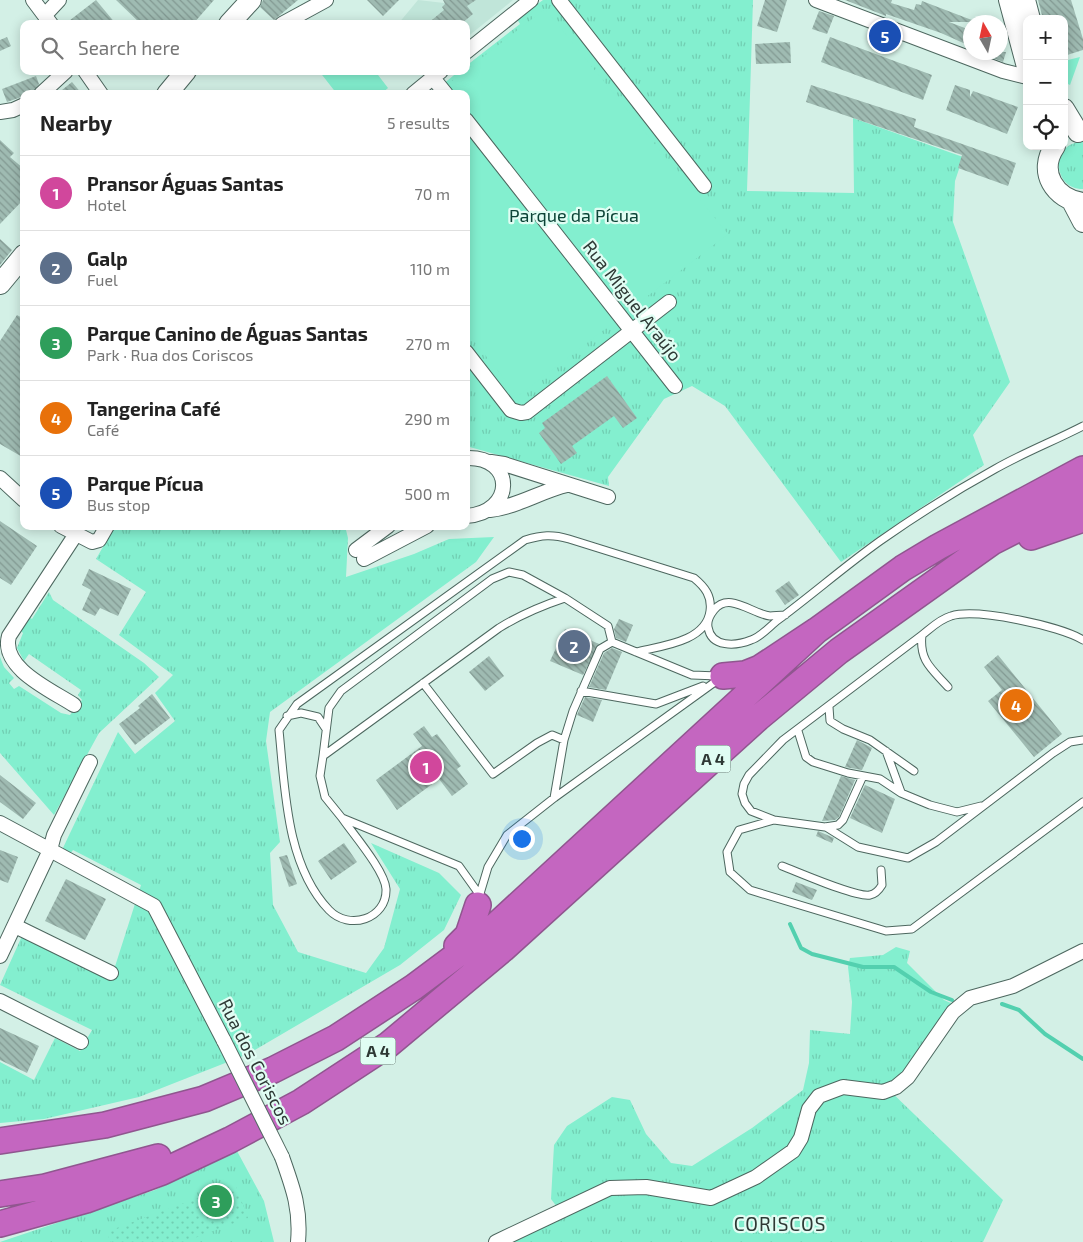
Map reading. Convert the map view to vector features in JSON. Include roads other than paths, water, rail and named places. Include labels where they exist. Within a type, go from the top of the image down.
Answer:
[{"type":"highway","name":"A 4","points":[[0,1141],[105,1125],[204,1099],[273,1070],[336,1038],[414,987],[493,928],[816,631],[903,568],[938,547],[1083,469]]},
{"type":"highway","name":"A 4","points":[[0,1224],[86,1200],[162,1172],[240,1135],[301,1102],[388,1045],[503,948],[758,718],[839,651],[992,542],[1083,496]]},
{"type":"highway","points":[[933,584],[1042,532],[1083,519]]},
{"type":"highway","points":[[724,676],[745,674],[760,668],[816,631]]},
{"type":"highway","points":[[414,987],[423,974],[455,949],[468,935],[479,899]]},
{"type":"highway","name":"A 4","points":[[0,1194],[98,1174],[240,1135]]},
{"type":"street","points":[[33,0],[48,19],[59,0]]},
{"type":"street","points":[[233,20],[251,0]]},
{"type":"street","points":[[289,20],[326,0]]},
{"type":"street","points":[[470,49],[531,0]]},
{"type":"street","points":[[559,0],[704,186]]},
{"type":"street","points":[[816,0],[1007,73],[1023,75]]},
{"type":"street","points":[[1010,0],[1025,60]]},
{"type":"street","points":[[1025,0],[1029,15]]},
{"type":"street","points":[[45,90],[62,75]]},
{"type":"street","points":[[88,75],[98,90]]},
{"type":"street","points":[[170,90],[183,75]]},
{"type":"street","points":[[418,90],[436,75]]},
{"type":"street","points":[[437,75],[444,90]]},
{"type":"street","points":[[0,112],[20,106]]},
{"type":"street","points":[[1068,118],[1075,134]]},
{"type":"street","name":"Rua Miguel Araújo","points":[[470,125],[675,386]]},
{"type":"street","points":[[1053,150],[1047,163],[1048,176],[1053,186],[1061,195],[1077,202],[1083,222]]},
{"type":"street","points":[[0,284],[20,260]]},
{"type":"street","points":[[470,357],[511,410],[521,414],[537,405],[669,302]]},
{"type":"street","points":[[470,458],[504,464],[608,497]]},
{"type":"street","points":[[487,510],[497,504],[504,487],[502,474],[491,462]]},
{"type":"street","points":[[0,478],[20,496]]},
{"type":"street","points":[[470,515],[487,510],[500,509],[547,490],[568,485]]},
{"type":"street","points":[[69,530],[86,540],[96,541],[99,540],[105,530]]},
{"type":"street","points":[[384,530],[360,555],[418,530]]},
{"type":"street","points":[[74,705],[16,667],[8,651],[7,643],[9,636],[76,534]]},
{"type":"street","points":[[0,956],[50,850],[54,835],[90,762]]},
{"type":"street","points":[[0,823],[50,850]]},
{"type":"street","name":"Rua dos Coriscos","points":[[50,850],[154,906],[282,1157],[297,1199],[298,1242]]},
{"type":"street","points":[[15,926],[111,973]]},
{"type":"street","points":[[496,1242],[610,1188],[646,1188],[711,1198],[756,1177],[793,1151],[802,1138],[809,1109],[819,1096],[843,1087],[883,1092],[896,1087],[908,1077],[953,1012],[970,998],[1013,986],[1083,951]]},
{"type":"street","points":[[0,1001],[81,1042]]},
{"type":"lane","points":[[612,642],[608,626],[565,598],[522,575],[509,572],[492,579],[341,691],[329,708],[320,776],[325,797],[381,873],[386,888],[384,903],[376,914],[358,922],[341,919],[330,911],[302,866],[286,806],[279,730],[297,704],[526,540],[541,535],[569,538],[694,578],[705,587],[711,603],[707,626],[711,636],[721,644],[734,644],[752,640],[845,566],[930,507],[977,479],[1083,426]]},
{"type":"lane","points":[[323,756],[499,628],[523,613],[565,598]]},
{"type":"lane","points":[[636,652],[682,640],[700,630],[716,607],[724,603],[736,603],[768,616],[785,615]]},
{"type":"lane","points":[[863,776],[843,820],[838,825],[825,827],[774,820],[752,811],[745,803],[742,794],[748,775],[783,740],[798,731],[922,635],[951,616],[970,613],[1064,631],[1083,640]]},
{"type":"lane","points":[[922,635],[922,658],[948,687]]},
{"type":"lane","points":[[612,642],[692,675],[724,676]]},
{"type":"lane","points":[[554,798],[564,740],[581,690],[600,649],[612,642]]},
{"type":"lane","points":[[581,690],[656,704],[699,688],[724,676]]},
{"type":"lane","points":[[479,899],[488,867],[507,835],[554,798],[724,676]]},
{"type":"lane","points":[[423,683],[493,774],[537,743],[552,735],[564,740]]},
{"type":"lane","points":[[829,707],[830,721],[843,729],[870,740],[914,771]]},
{"type":"lane","points":[[287,716],[301,713],[318,716],[326,729]]},
{"type":"lane","points":[[798,731],[806,757],[813,762],[880,779],[901,793],[930,805],[957,812],[987,804]]},
{"type":"lane","points":[[825,827],[858,847],[908,858],[936,842],[1070,742],[1083,740]]},
{"type":"lane","points":[[886,750],[901,793]]},
{"type":"lane","points":[[774,820],[739,830],[727,852],[730,872],[750,890],[886,931],[912,929],[1083,802]]},
{"type":"lane","points":[[342,818],[459,866],[479,899]]},
{"type":"lane","points":[[782,866],[848,891],[868,896],[876,892],[882,885],[881,870]]},
{"type":"waterway","points":[[790,924],[801,948],[812,954],[863,967],[894,967],[931,992],[952,1000]]},
{"type":"waterway","points":[[1002,1004],[1019,1010],[1045,1034],[1083,1059]]},
{"type":"place","name":"Parque Pícua","points":[[885,36]]},
{"type":"place","name":"Galp","points":[[574,646]]},
{"type":"place","name":"Tangerina Café","points":[[1016,705]]},
{"type":"place","name":"Pransor Águas Santas","points":[[426,767]]},
{"type":"place","name":"Parque Canino de Águas Santas","points":[[216,1201]]},
{"type":"district","name":"CORISCOS","points":[[780,1224]]},
{"type":"park label","name":"Parque da Pícua","points":[[574,216]]}]
